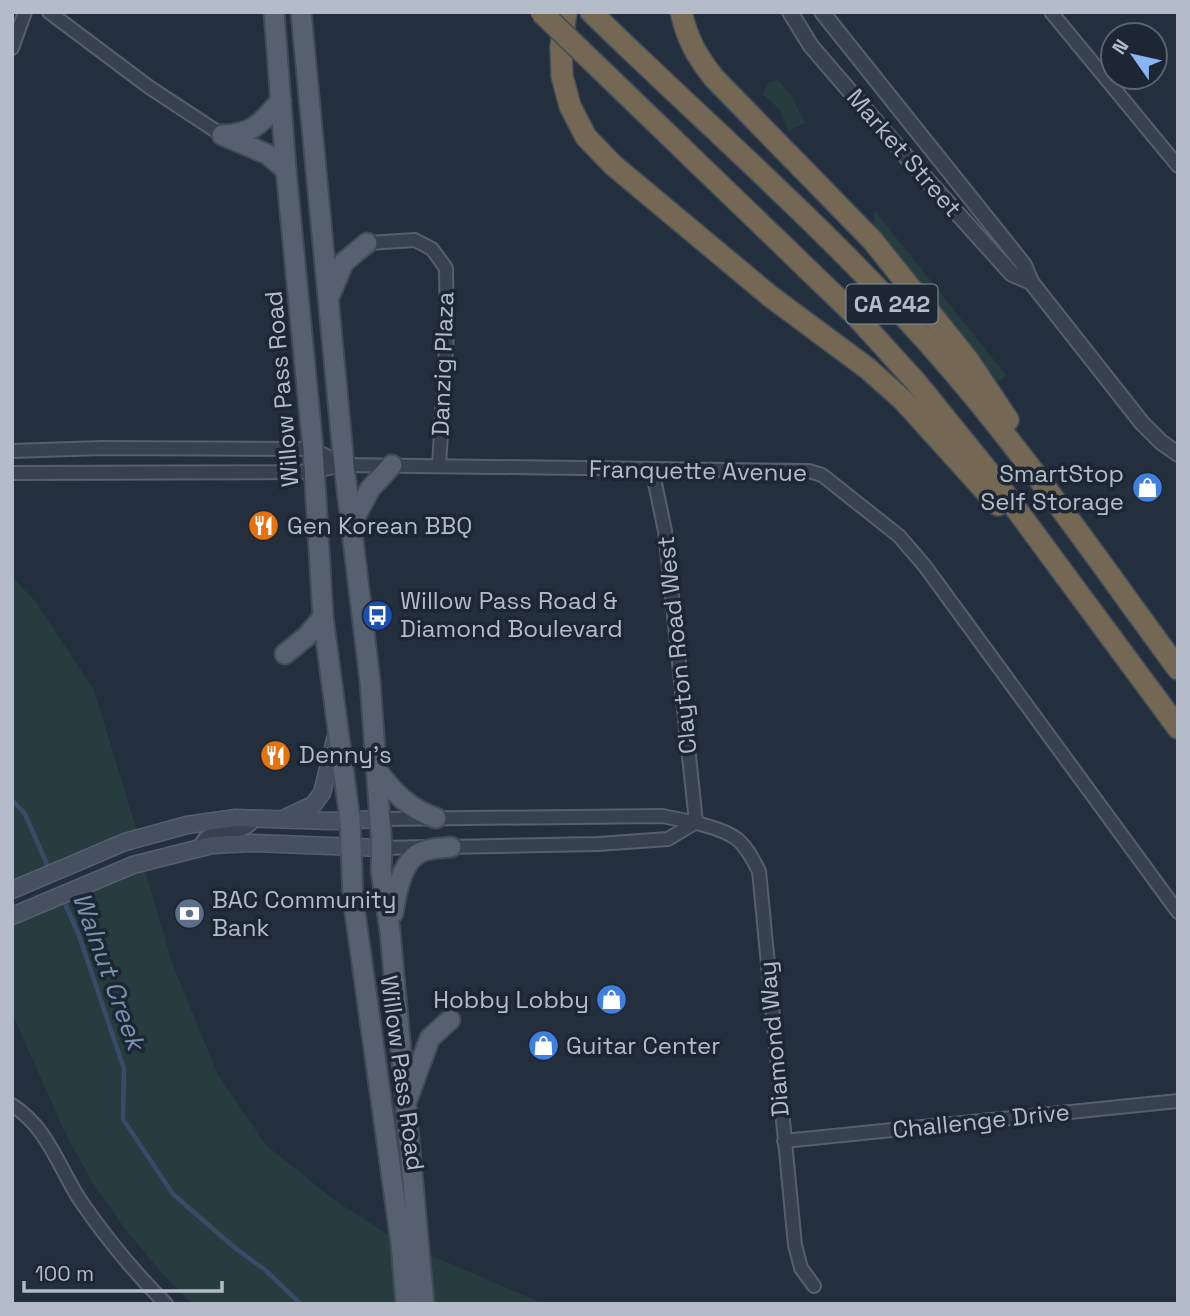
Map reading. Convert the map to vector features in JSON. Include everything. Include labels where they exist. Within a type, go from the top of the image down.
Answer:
[{"type":"highway","name":"CA 242","points":[[541,12],[855,315],[916,382],[988,471],[1178,728]]},
{"type":"highway","points":[[566,12],[561,47],[562,76],[570,107],[586,137],[613,165],[770,296],[867,368],[903,400],[1095,616]]},
{"type":"highway","name":"CA 242","points":[[591,12],[827,237],[930,345],[1012,443],[1178,669]]},
{"type":"highway","points":[[681,12],[695,54],[713,78],[873,241],[968,360],[1122,594]]},
{"type":"main road","name":"Willow Pass Road","points":[[274,12],[313,449],[323,617],[350,820],[354,898],[410,1247],[424,1304]]},
{"type":"main road","name":"Willow Pass Road","points":[[300,12],[344,465],[370,681],[382,848],[381,870],[390,931],[406,1105],[410,1247],[406,1304]]},
{"type":"main road","points":[[222,135],[240,135],[260,124],[281,100]]},
{"type":"main road","points":[[222,135],[267,154],[286,170]]},
{"type":"main road","points":[[328,298],[344,262],[367,243]]},
{"type":"main road","points":[[351,524],[362,500],[392,465]]},
{"type":"main road","points":[[285,654],[307,636],[323,617]]},
{"type":"main road","points":[[281,819],[313,805],[322,793],[337,730]]},
{"type":"main road","points":[[376,768],[403,801],[418,812],[436,818]]},
{"type":"main road","points":[[12,890],[125,842],[197,823],[236,818],[380,819]]},
{"type":"main road","points":[[12,916],[133,865],[201,848],[251,843],[382,848]]},
{"type":"main road","points":[[390,931],[398,890],[413,857],[421,852],[451,847]]},
{"type":"main road","points":[[406,1105],[430,1038],[450,1020]]},
{"type":"street","points":[[12,48],[25,12]]},
{"type":"street","points":[[49,12],[149,87],[222,135]]},
{"type":"street","name":"Market Street","points":[[790,12],[811,46],[902,152],[1012,274],[1031,282]]},
{"type":"street","name":"Market Street","points":[[822,12],[1024,265],[1031,282],[1142,423],[1178,454]]},
{"type":"street","points":[[1051,12],[1178,166]]},
{"type":"street","points":[[1166,150],[1178,143]]},
{"type":"street","name":"Danzig Plaza","points":[[367,243],[415,240],[432,249],[446,268],[447,331],[439,466]]},
{"type":"street","points":[[12,451],[102,448],[313,449],[344,465]]},
{"type":"street","name":"Franquette Avenue","points":[[12,473],[314,471],[344,465],[815,472],[899,536],[924,565],[1178,912]]},
{"type":"street","name":"Clayton Road West","points":[[652,469],[665,531],[696,822]]},
{"type":"street","name":"Diamond Way","points":[[380,819],[662,816],[696,822],[736,838],[759,871],[795,1245],[801,1268],[814,1286]]},
{"type":"street","points":[[201,848],[204,839],[209,835],[246,827],[254,818]]},
{"type":"street","points":[[382,848],[598,844],[668,839],[696,822]]},
{"type":"street","name":"Challenge Drive","points":[[783,1141],[1178,1101]]},
{"type":"street","points":[[12,1105],[41,1130],[101,1230],[166,1304]]},
{"type":"green space","points":[[778,80],[792,97],[805,123],[788,131],[780,110],[763,94],[768,82]]},
{"type":"green space","points":[[875,211],[1006,375],[994,386],[977,353],[913,289],[873,241]]},
{"type":"green space","points":[[12,577],[35,601],[94,690],[139,838],[12,890]]},
{"type":"green space","points":[[143,863],[172,963],[218,1075],[266,1145],[333,1199],[401,1243],[406,1304],[192,1304],[126,1230],[94,1185],[67,1137],[12,1013],[12,917]]},
{"type":"green space","points":[[419,1250],[544,1304],[424,1304]]},
{"type":"waterway","name":"Walnut Creek","points":[[12,800],[25,814],[49,869]]},
{"type":"waterway","name":"Walnut Creek","points":[[63,899],[79,935],[124,1069],[123,1119],[173,1194],[235,1248],[264,1269],[301,1304]]},
{"type":"place","name":"SmartStop Self Storage","points":[[1147,488]]},
{"type":"place","name":"Gen Korean BBQ","points":[[264,526]]},
{"type":"place","name":"Willow Pass Road & Diamond Boulevard","points":[[377,615]]},
{"type":"place","name":"Denny's","points":[[276,755]]},
{"type":"place","name":"BAC Community Bank","points":[[189,914]]},
{"type":"place","name":"Hobby Lobby","points":[[612,1000]]},
{"type":"place","name":"Guitar Center","points":[[543,1046]]}]
